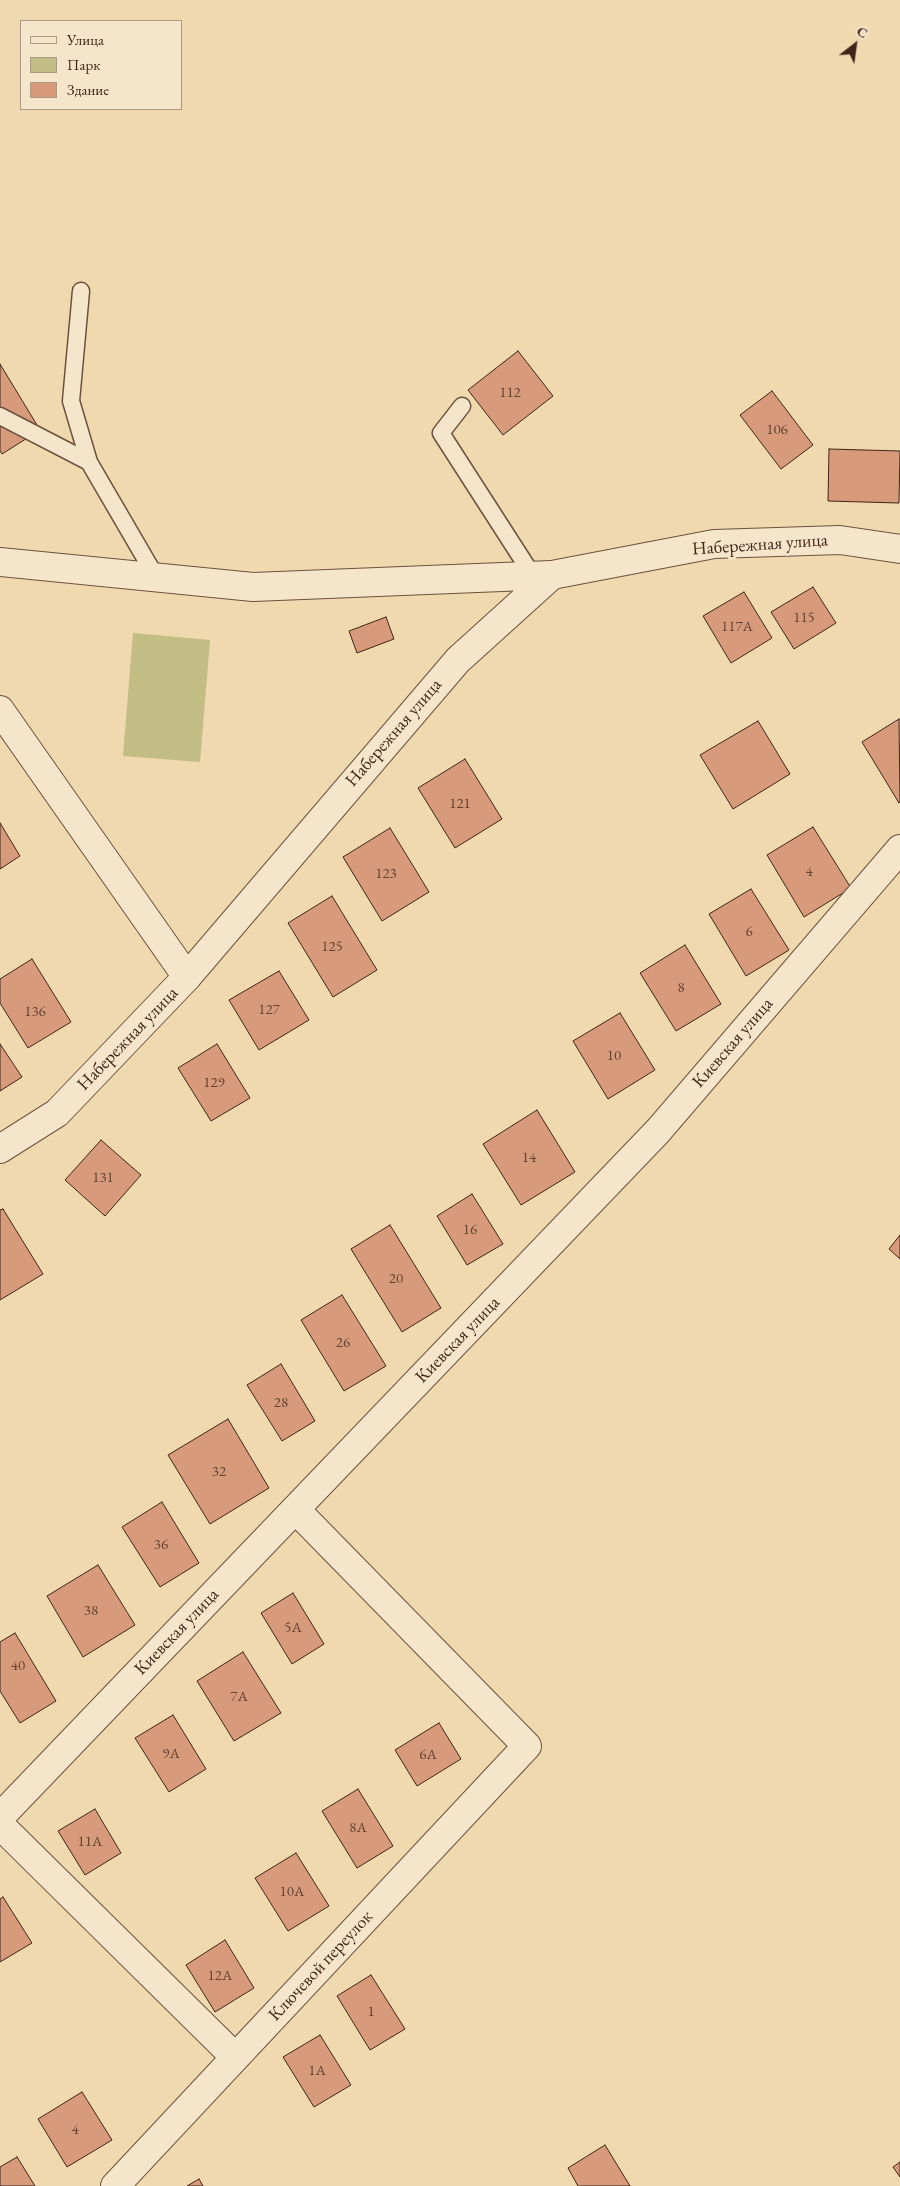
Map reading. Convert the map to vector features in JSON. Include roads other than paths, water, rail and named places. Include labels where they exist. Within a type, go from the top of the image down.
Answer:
[{"type":"street","name":"Набережная улица","points":[[0,1149],[57,1113],[187,977],[458,660],[542,575],[714,544],[840,540],[900,549]]},
{"type":"street","points":[[0,562],[253,587],[542,575]]},
{"type":"street","points":[[0,710],[187,977]]},
{"type":"street","name":"Киевская улица","points":[[0,1817],[658,1131],[900,849]]},
{"type":"street","name":"Ключевой переулок","points":[[115,2186],[527,1746],[296,1510]]},
{"type":"street","points":[[0,1825],[235,2057]]},
{"type":"lane","points":[[81,291],[71,401],[89,462],[156,578]]},
{"type":"lane","points":[[462,406],[441,433],[542,575]]},
{"type":"lane","points":[[0,416],[89,462]]}]
